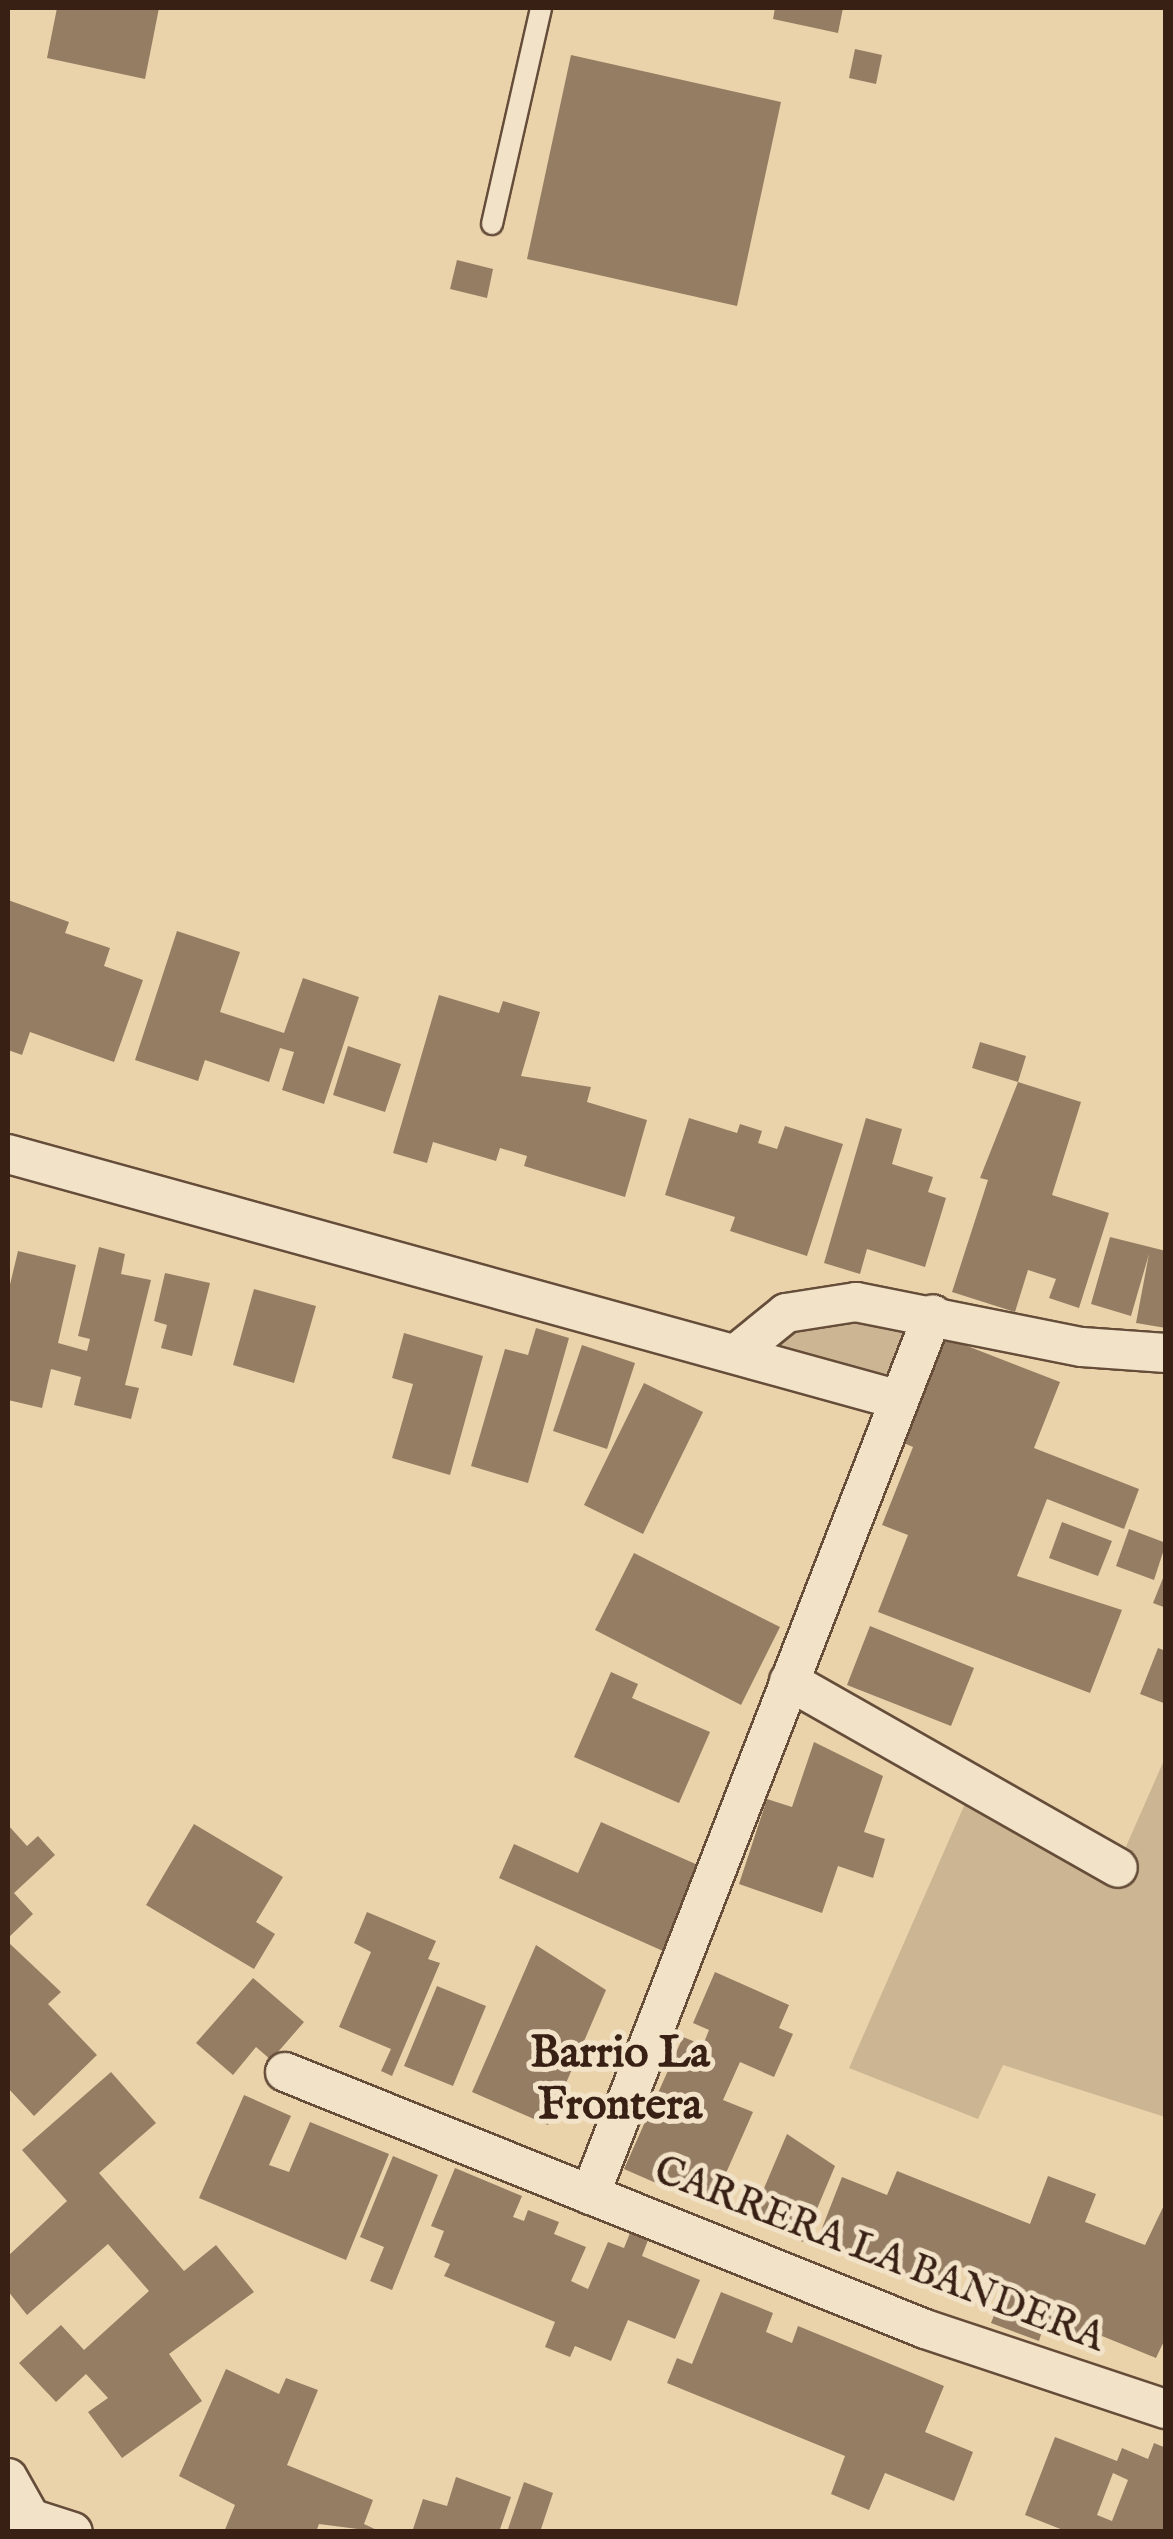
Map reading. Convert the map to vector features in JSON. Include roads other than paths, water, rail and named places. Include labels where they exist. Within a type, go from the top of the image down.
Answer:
[{"type":"street","points":[[8,1154],[738,1352],[899,1400]]},
{"type":"street","points":[[738,1352],[786,1313],[816,1305],[932,1314],[1082,1347],[1166,1353]]},
{"type":"street","points":[[590,2195],[932,1314]]},
{"type":"street","points":[[789,1681],[1118,1868]]},
{"type":"street","name":"CARRERA LA BANDERA","points":[[285,2072],[925,2329],[1166,2409]]},
{"type":"street","points":[[8,2478],[19,2514],[73,2532]]},
{"type":"lane","points":[[492,224],[541,8]]},
{"type":"district","name":"Barrio La Frontera","points":[[620,2080]]}]
